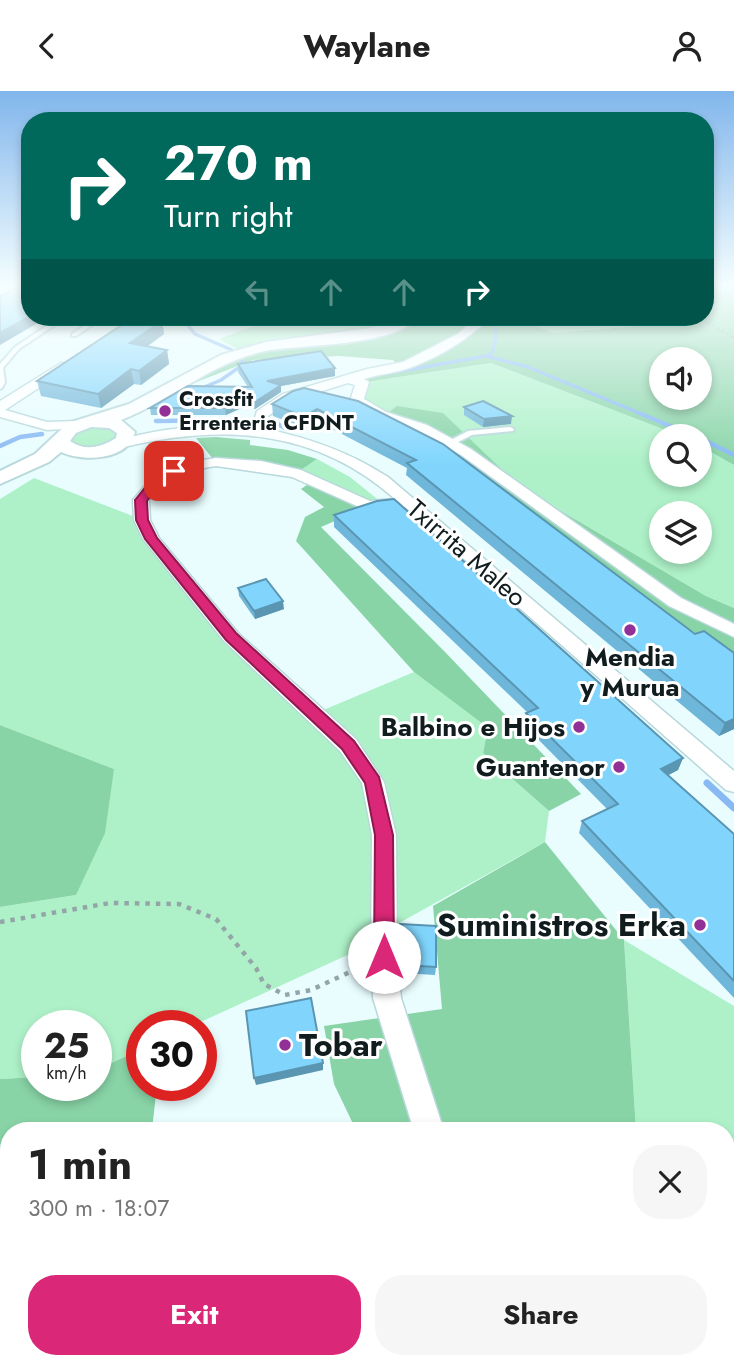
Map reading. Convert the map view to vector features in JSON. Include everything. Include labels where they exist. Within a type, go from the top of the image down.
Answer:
[{"type":"street","points":[[42,458],[57,435],[77,425],[133,409],[211,365],[246,351],[283,346]]},
{"type":"street","points":[[257,433],[262,414],[288,397],[372,372],[407,365],[448,346]]},
{"type":"street","points":[[0,407],[68,361]]},
{"type":"street","points":[[351,380],[362,382],[357,401],[381,415],[422,428],[449,443],[503,478],[675,602],[734,631]]},
{"type":"street","points":[[0,478],[42,458],[103,451],[122,434],[133,409]]},
{"type":"street","points":[[0,413],[57,435],[65,447],[82,453]]},
{"type":"street","points":[[96,421],[122,434]]},
{"type":"street","name":"Txirrita Maleo","points":[[122,434],[153,435],[210,430],[257,433],[299,441],[345,457],[372,472],[734,784]]},
{"type":"street","points":[[408,502],[368,506],[296,473],[261,466],[216,462],[189,466],[160,477],[141,500],[142,520],[151,539],[222,626],[348,745],[373,782],[384,835],[384,957],[387,998],[426,1122]]},
{"type":"lane","points":[[0,387],[0,368],[21,346]]},
{"type":"lane","points":[[449,443],[471,433],[510,429]]},
{"type":"path","points":[[0,922],[110,903],[179,904],[216,919],[256,968],[264,984],[285,995],[311,990],[384,957]]},
{"type":"green space","points":[[231,346],[251,346],[237,349]]},
{"type":"green space","points":[[299,346],[734,346],[734,465],[712,453],[712,424],[650,424],[491,363],[366,382],[361,379],[400,367],[393,360],[339,356],[253,360],[186,386],[228,361],[247,354]]},
{"type":"green space","points":[[491,363],[650,424],[649,487],[712,487],[712,453],[734,465],[734,608],[706,596],[651,564],[712,564],[712,501],[649,501],[649,563],[363,400],[366,382]]},
{"type":"green space","points":[[397,406],[443,413],[520,487],[649,564],[706,596],[734,608],[734,659],[379,420]]},
{"type":"green space","points":[[96,425],[116,429],[118,437],[93,448],[80,448],[69,440],[74,432]]},
{"type":"green space","points":[[196,438],[250,440],[250,445],[288,450],[317,459],[301,470],[213,459]]},
{"type":"green space","points":[[317,459],[350,477],[381,502],[366,502],[301,470]]},
{"type":"green space","points":[[34,478],[138,518],[143,539],[341,749],[367,783],[377,836],[376,942],[217,1015],[217,1010],[126,1010],[126,1056],[112,1063],[112,1010],[21,1010],[21,1078],[0,1079],[0,907],[76,895],[114,769],[0,725],[0,499]]},
{"type":"green space","points":[[310,483],[363,509],[321,527],[581,794],[549,811],[483,753],[488,728],[414,672],[296,541],[305,517],[324,507],[301,489]]},
{"type":"green space","points":[[414,672],[488,728],[483,753],[549,811],[545,842],[392,927],[379,781],[321,711]]},
{"type":"green space","points":[[0,725],[114,769],[105,833],[76,895],[0,907]]},
{"type":"green space","points":[[545,842],[624,940],[635,1122],[352,1122],[334,1084],[324,1026],[442,1009],[433,906]]},
{"type":"green space","points":[[624,940],[734,1006],[734,1122],[635,1122]]},
{"type":"green space","points":[[126,1056],[126,1101],[155,1101],[153,1122],[0,1122],[0,1079],[21,1078],[21,1101],[112,1101],[112,1063]]},
{"type":"building","points":[[91,346],[143,346],[167,350],[139,371],[131,369],[98,394],[37,381]]},
{"type":"building","points":[[321,351],[335,368],[267,381],[281,385],[255,402],[245,398],[225,408],[150,408],[188,386],[252,387],[238,364]]},
{"type":"building","points":[[304,388],[358,401],[443,444],[695,634],[704,631],[734,653],[734,719],[725,723],[407,463],[416,460],[317,409],[304,417],[272,404],[293,391]]},
{"type":"building","points":[[483,401],[512,416],[484,419],[464,407]]},
{"type":"building","points":[[394,499],[683,758],[661,769],[734,834],[734,981],[582,821],[618,804],[526,713],[538,708],[334,515],[377,501]]},
{"type":"building","points":[[266,579],[283,601],[254,611],[238,588]]},
{"type":"building","points":[[400,924],[436,926],[436,967],[402,965]]},
{"type":"building","name":"Tobar","points":[[311,998],[323,1063],[254,1078],[246,1011]]},
{"type":"waterway","points":[[222,346],[232,350]]},
{"type":"waterway","points":[[486,356],[492,353],[494,346]]},
{"type":"waterway","points":[[200,389],[221,380],[241,366],[242,356]]},
{"type":"waterway","points":[[368,377],[486,356]]},
{"type":"waterway","points":[[486,356],[528,367],[644,415]]},
{"type":"waterway","points":[[639,413],[665,424]]},
{"type":"waterway","points":[[266,418],[289,430]]},
{"type":"waterway","points":[[156,421],[248,420]]},
{"type":"waterway","points":[[0,446],[20,437],[42,434]]},
{"type":"waterway","points":[[712,444],[734,455]]},
{"type":"waterway","points":[[707,783],[734,808]]},
{"type":"place","name":"Crossfit Errenteria CFDNT","points":[[165,411]]},
{"type":"place","name":"Mendia y Murua","points":[[630,630]]},
{"type":"place","name":"Balbino e Hijos","points":[[579,727]]},
{"type":"place","name":"Guantenor","points":[[619,767]]},
{"type":"place","name":"Suministros Erka","points":[[700,925]]},
{"type":"place","name":"Tobar","points":[[285,1045]]},
{"type":"route","points":[[174,471],[160,477],[141,500],[142,520],[151,539],[231,637],[348,745],[373,782],[384,835],[384,957]]}]
